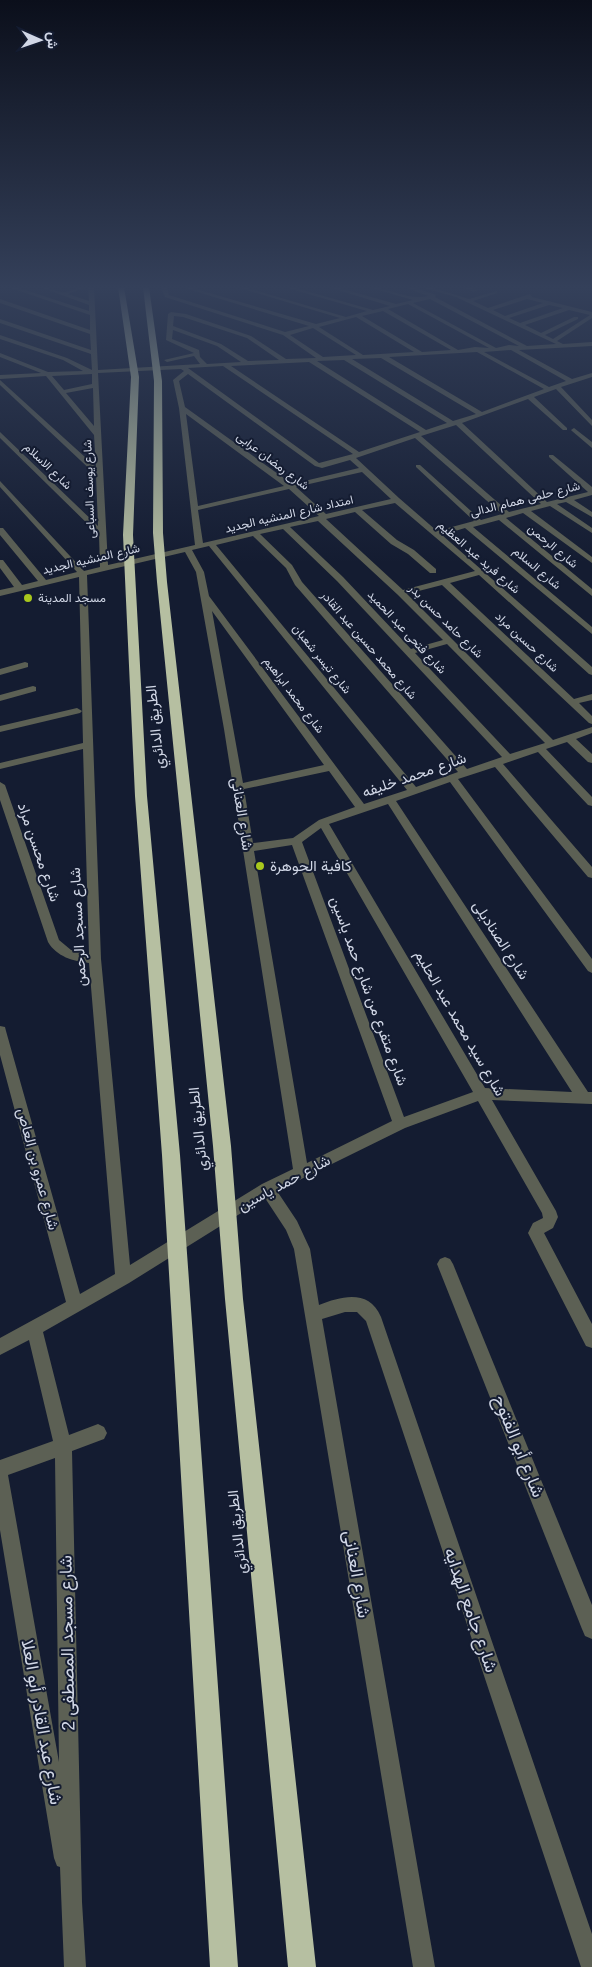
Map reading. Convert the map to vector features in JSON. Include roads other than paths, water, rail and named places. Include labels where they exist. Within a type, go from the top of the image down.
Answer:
[{"type":"highway","name":"الطريق الدائري","points":[[135,379],[128,535],[132,585],[141,796],[171,1155],[224,1967]]},
{"type":"highway","name":"الطريق الدائري","points":[[158,379],[158,533],[162,582],[183,794],[222,1146],[234,1299],[302,1967]]},
{"type":"street","points":[[52,379],[98,435]]},
{"type":"street","name":"شارع يوسف السباعى","points":[[94,379],[96,385],[101,476],[104,569]]},
{"type":"street","points":[[177,379],[199,546]]},
{"type":"street","points":[[198,379],[317,465],[327,466],[530,397],[571,381],[587,379]]},
{"type":"street","name":"شارع فريد عبد العظيم","points":[[245,379],[355,456],[364,469],[396,500],[481,572],[592,672]]},
{"type":"street","points":[[340,379],[426,433]]},
{"type":"street","points":[[381,379],[455,423],[548,504],[592,531]]},
{"type":"street","points":[[421,379],[481,414]]},
{"type":"street","points":[[530,379],[549,389]]},
{"type":"street","points":[[567,379],[571,381]]},
{"type":"street","points":[[0,382],[101,476]]},
{"type":"street","points":[[62,392],[96,385]]},
{"type":"street","points":[[557,386],[592,424]]},
{"type":"street","points":[[530,397],[565,428]]},
{"type":"street","name":"شارع رمضان عرابى","points":[[182,408],[291,487],[322,517]]},
{"type":"street","points":[[574,430],[592,446]]},
{"type":"street","name":"شارع الاسلام","points":[[0,434],[102,534]]},
{"type":"street","name":"شارع الرحمن","points":[[417,436],[592,593]]},
{"type":"street","points":[[551,456],[592,492]]},
{"type":"street","points":[[418,466],[479,522]]},
{"type":"street","points":[[195,508],[364,469]]},
{"type":"street","points":[[0,483],[83,574]]},
{"type":"street","name":"شارع حلمى همام الدالى","points":[[435,534],[592,492]]},
{"type":"street","points":[[567,499],[592,515]]},
{"type":"street","name":"امتداد شارع المنشيه الجديد","points":[[187,549],[396,500]]},
{"type":"street","points":[[356,509],[394,542],[411,552],[433,571]]},
{"type":"street","points":[[524,510],[592,561]]},
{"type":"street","name":"شارع حامد حسن بدر","points":[[322,517],[552,744]]},
{"type":"street","name":"شارع فتحى عبد الحميد","points":[[284,526],[340,579],[509,758]]},
{"type":"street","name":"شارع السلام","points":[[466,526],[592,631]]},
{"type":"street","points":[[0,530],[44,583]]},
{"type":"street","name":"شارع محمد حسين عبد القادر","points":[[254,533],[289,567],[298,583],[465,774]]},
{"type":"street","name":"شارع تيسر شعبان","points":[[210,543],[414,791]]},
{"type":"street","name":"شارع المنشيه الجديد","points":[[0,593],[187,549]]},
{"type":"street","name":"شارع العنانى","points":[[187,549],[200,572],[205,596],[301,1171]]},
{"type":"street","points":[[0,562],[20,588]]},
{"type":"street","points":[[401,594],[481,572]]},
{"type":"street","name":"شارع مسجد الرحمن","points":[[83,574],[95,959],[123,1278]]},
{"type":"street","name":"شارع حسين مراد","points":[[444,582],[592,721]]},
{"type":"street","name":"شارع محمد ابراهيم","points":[[205,596],[362,809]]},
{"type":"street","points":[[409,652],[449,641]]},
{"type":"street","points":[[0,672],[25,665]]},
{"type":"street","points":[[0,698],[33,690]]},
{"type":"street","points":[[572,702],[592,697]]},
{"type":"street","points":[[0,729],[77,711]]},
{"type":"street","name":"شارع محمد خليفه","points":[[247,848],[296,841],[323,822],[592,730]]},
{"type":"street","points":[[569,738],[592,760]]},
{"type":"street","points":[[0,766],[88,745]]},
{"type":"street","points":[[540,748],[592,803]]},
{"type":"street","points":[[497,763],[592,874]]},
{"type":"street","points":[[238,787],[332,767]]},
{"type":"street","points":[[452,778],[592,968]]},
{"type":"street","name":"شارع محسن مراد","points":[[0,785],[54,942],[59,950],[71,955],[95,959]]},
{"type":"street","name":"شارع الصناديلى","points":[[390,799],[588,1098]]},
{"type":"street","name":"شارع سيد محمد عبد الحليم","points":[[323,822],[549,1211],[551,1217],[548,1223],[538,1228],[536,1233],[592,1340]]},
{"type":"street","name":"شارع متفرع من شارع حمد ياسين","points":[[296,841],[400,1124]]},
{"type":"street","name":"شارع عمرو بن العاص","points":[[0,1031],[75,1306]]},
{"type":"street","name":"شارع حمد ياسين","points":[[0,1347],[123,1278],[267,1189],[400,1124],[482,1094],[588,1098]]},
{"type":"street","name":"شارع العنانى","points":[[267,1189],[292,1226],[302,1249],[424,1967]]},
{"type":"street","name":"شارع أبو الفتوح","points":[[445,1264],[592,1629]]},
{"type":"street","name":"شارع جامع الهدايه","points":[[313,1315],[348,1303],[356,1303],[369,1310],[373,1317],[592,1967]]},
{"type":"street","name":"شارع مسجد المصطفى 2","points":[[34,1328],[63,1445],[72,1901]]},
{"type":"street","points":[[0,1469],[98,1434]]},
{"type":"street","name":"شارع عبد القادر أبو العلا","points":[[0,1478],[72,1901],[75,1967]]},
{"type":"place","name":"مسجد المدينة","points":[[28,598]]},
{"type":"place","name":"كافية الحوهرة","points":[[260,866]]}]
